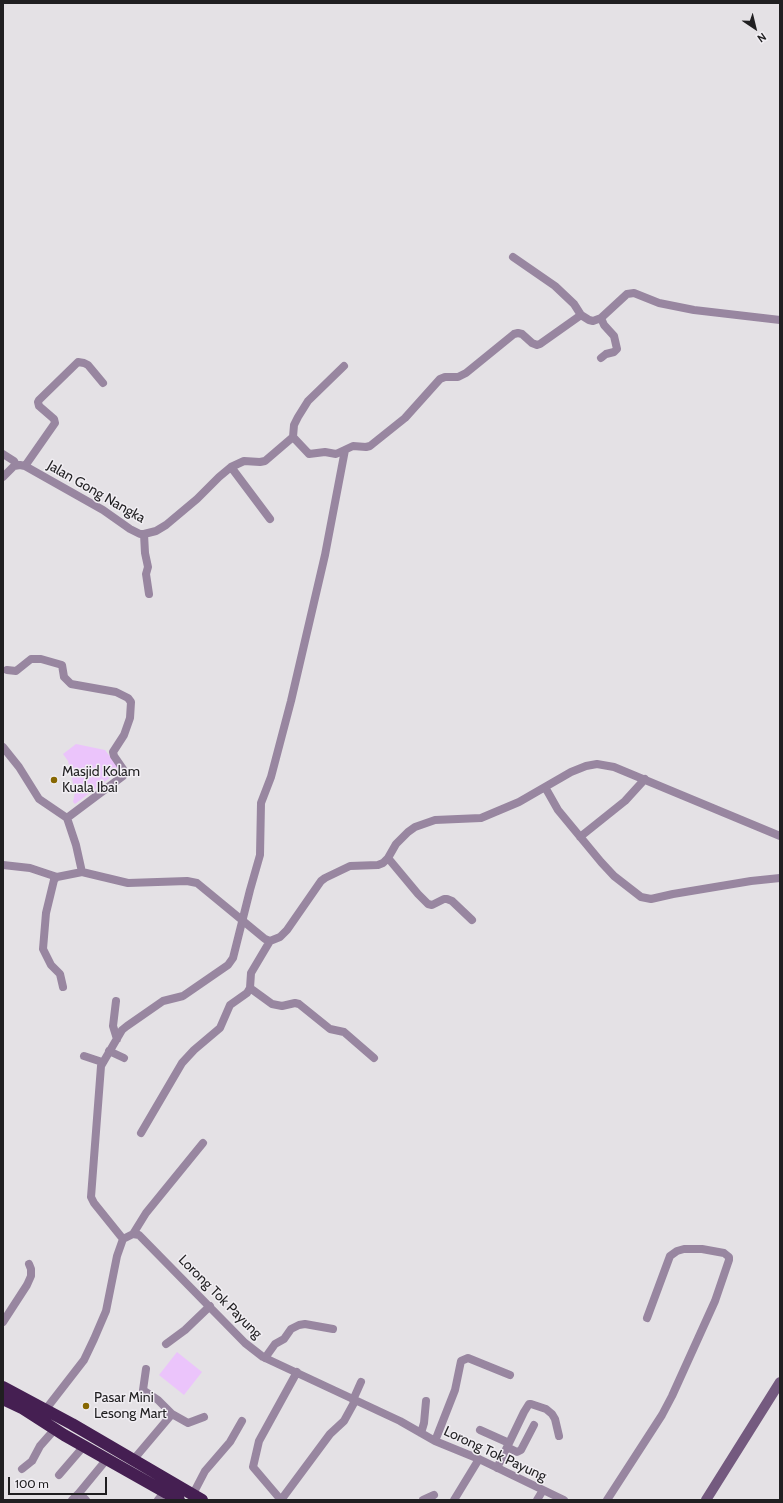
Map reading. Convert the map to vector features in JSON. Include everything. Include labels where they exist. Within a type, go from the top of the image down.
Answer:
[{"type":"highway","points":[[3,1387],[46,1409],[197,1497]]},
{"type":"highway","points":[[3,1399],[22,1408],[107,1459],[161,1496],[179,1500]]},
{"type":"highway","points":[[60,1432],[72,1424]]},
{"type":"street","points":[[513,257],[555,286],[574,304],[581,315],[588,320],[601,318],[625,296],[634,293],[663,304],[694,310],[780,320]]},
{"type":"street","points":[[344,366],[308,401],[294,425],[291,440],[308,453],[325,452],[336,454],[353,446],[366,447],[372,445],[405,418],[440,379],[445,377],[458,377],[466,373],[514,334],[522,334],[532,343],[537,345],[581,315]]},
{"type":"street","points":[[601,318],[604,325],[614,336],[617,349],[601,358]]},
{"type":"street","points":[[25,466],[55,423],[54,419],[39,406],[39,400],[78,362],[84,363],[88,366],[103,383]]},
{"type":"street","name":"Jalan Gong Nangka","points":[[16,465],[25,466],[103,510],[130,529],[140,534],[144,534],[156,531],[166,525],[197,499],[219,476],[231,467],[244,461],[265,461],[291,440]]},
{"type":"street","points":[[123,1239],[94,1204],[90,1196],[102,1062],[127,1026],[160,1002],[183,996],[230,963],[233,958],[260,854],[261,804],[271,777],[291,701],[325,555],[345,450]]},
{"type":"street","points":[[3,454],[14,461],[16,465],[3,477]]},
{"type":"street","points":[[231,467],[270,519]]},
{"type":"street","points":[[144,534],[144,553],[148,567],[146,574],[149,594]]},
{"type":"street","points":[[7,670],[16,671],[31,659],[41,659],[62,665],[64,677],[71,684],[116,692],[128,698],[131,702],[130,718],[124,735],[113,752],[114,756],[123,768],[123,776],[66,818]]},
{"type":"street","points":[[3,747],[19,767],[38,799],[66,818],[76,846],[82,872]]},
{"type":"street","points":[[141,1133],[182,1063],[194,1050],[220,1028],[229,1007],[244,996],[250,988],[251,973],[270,941],[280,937],[287,930],[321,880],[350,866],[378,865],[383,863],[388,858],[396,844],[408,832],[421,824],[435,820],[481,818],[519,802],[570,772],[586,766],[597,764],[614,767],[645,779],[780,836]]},
{"type":"street","points":[[580,837],[626,801],[645,779]]},
{"type":"street","points":[[545,787],[558,810],[614,876],[641,897],[651,899],[751,880],[780,878]]},
{"type":"street","points":[[388,858],[428,904],[432,905],[447,899],[452,901],[472,920]]},
{"type":"street","points":[[3,865],[30,868],[56,877],[82,872],[128,883],[193,882],[265,939],[270,941]]},
{"type":"street","points":[[56,877],[53,882],[47,907],[43,944],[46,956],[51,965],[60,974],[62,987]]},
{"type":"street","points":[[250,988],[272,1004],[282,1006],[295,1003],[298,1004],[330,1030],[344,1032],[374,1058]]},
{"type":"street","points":[[116,1001],[113,1026],[117,1039]]},
{"type":"street","points":[[109,1050],[124,1058]]},
{"type":"street","points":[[84,1056],[102,1062]]},
{"type":"street","points":[[46,1409],[84,1360],[94,1339],[106,1311],[117,1256],[123,1239],[133,1234],[146,1213],[203,1143]]},
{"type":"street","name":"Lorong Tok Payung","points":[[133,1234],[144,1238],[245,1343],[264,1358],[400,1421],[434,1441],[479,1459],[564,1500]]},
{"type":"street","points":[[607,1500],[662,1415],[672,1396],[715,1301],[729,1257],[724,1253],[702,1249],[684,1249],[677,1251],[670,1256],[647,1318]]},
{"type":"street","points":[[3,1322],[27,1285],[32,1270],[29,1264]]},
{"type":"street","points":[[166,1344],[185,1330],[210,1306]]},
{"type":"street","points":[[264,1358],[275,1344],[284,1339],[291,1330],[299,1325],[305,1324],[333,1329]]},
{"type":"street","points":[[434,1441],[454,1390],[461,1361],[468,1358],[510,1375]]},
{"type":"street","points":[[146,1369],[143,1390],[158,1400],[172,1414],[188,1423],[204,1416]]},
{"type":"street","points":[[297,1372],[259,1441],[253,1466],[281,1500],[330,1434],[344,1421],[361,1382]]},
{"type":"street","points":[[706,1500],[780,1382]]},
{"type":"street","points":[[421,1433],[424,1423],[426,1401]]},
{"type":"street","points":[[497,1468],[529,1404],[546,1409],[552,1414],[559,1436]]},
{"type":"street","points":[[134,1459],[172,1414]]},
{"type":"street","points":[[197,1497],[208,1466],[230,1442],[242,1421]]},
{"type":"street","points":[[480,1430],[508,1445],[517,1452],[521,1450],[534,1425]]},
{"type":"street","points":[[22,1470],[32,1461],[40,1446],[60,1432]]},
{"type":"street","points":[[58,1475],[84,1446]]},
{"type":"street","points":[[72,1500],[107,1459]]},
{"type":"street","points":[[454,1500],[479,1459]]},
{"type":"street","points":[[538,1500],[543,1490]]},
{"type":"street","points":[[79,1493],[86,1500]]},
{"type":"street","points":[[423,1500],[434,1495]]},
{"type":"shaded area","points":[[76,744],[105,750],[118,767],[119,771],[75,804],[73,802],[75,792],[68,761],[63,754]]},
{"type":"shaded area","points":[[177,1352],[202,1372],[184,1395],[159,1375]]},
{"type":"place","name":"Masjid Kolam Kuala Ibai","points":[[54,780]]},
{"type":"place","name":"Pasar Mini Lesong Mart","points":[[86,1406]]}]
